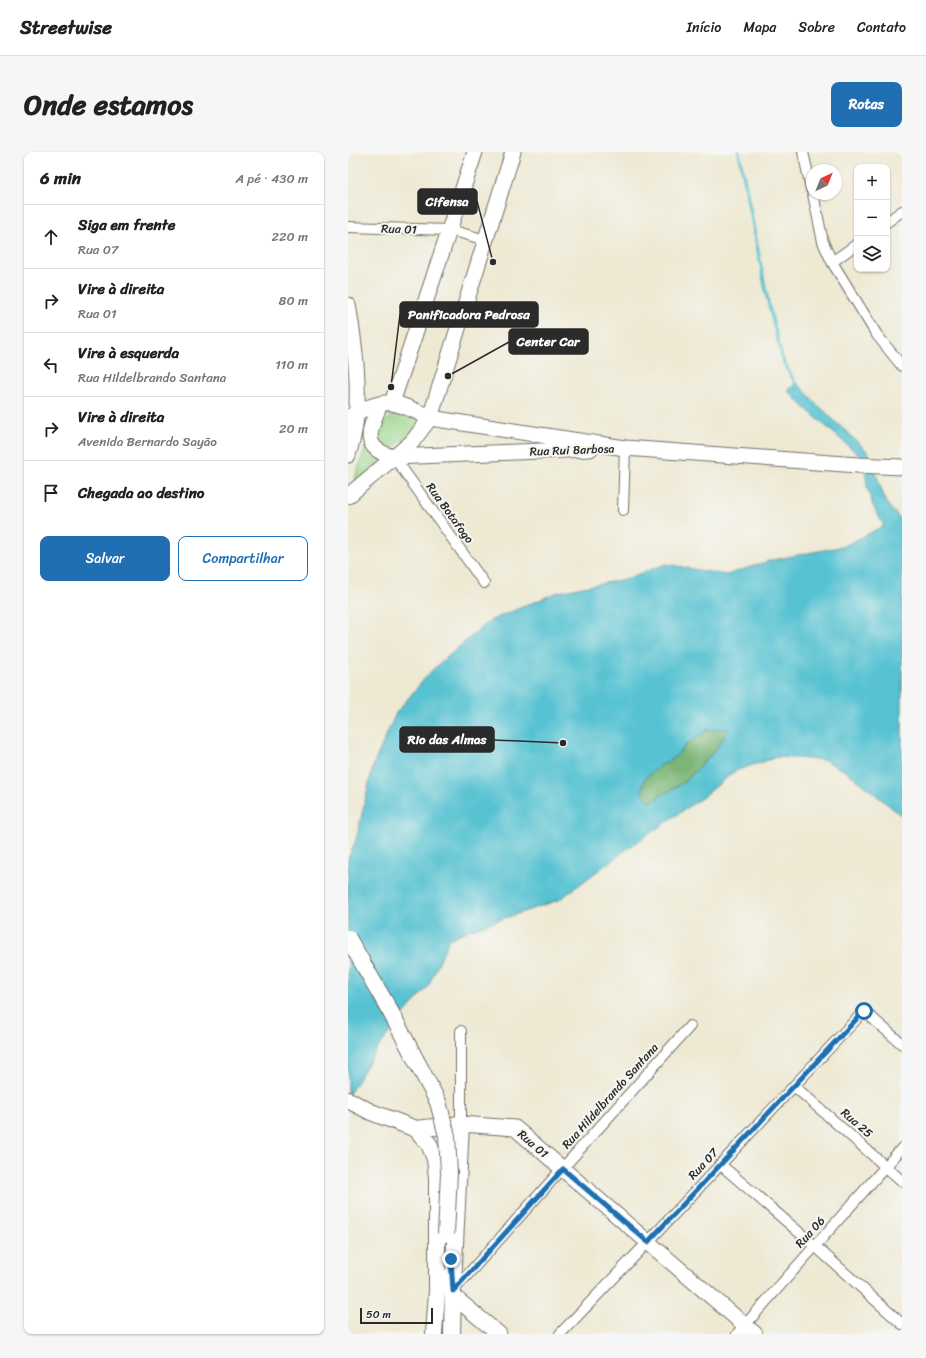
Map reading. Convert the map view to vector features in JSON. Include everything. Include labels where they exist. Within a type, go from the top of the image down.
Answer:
[{"type":"main road","points":[[348,938],[390,1009],[438,1102],[447,1136],[449,1173],[447,1236],[437,1287],[433,1334]]},
{"type":"main road","name":"Rua 01","points":[[348,1100],[370,1112],[416,1129],[461,1124]]},
{"type":"main road","points":[[452,1334],[461,1124]]},
{"type":"main road","points":[[416,1129],[429,1144],[435,1159],[437,1178],[437,1287]]},
{"type":"main road","points":[[447,1236],[451,1259],[453,1290]]},
{"type":"street","points":[[394,457],[381,453],[372,445],[369,439],[371,428],[386,404],[450,230],[475,152]]},
{"type":"street","points":[[348,496],[412,442],[430,418],[514,152]]},
{"type":"street","points":[[803,152],[806,166]]},
{"type":"street","points":[[814,200],[823,242],[832,262],[877,335],[902,366]]},
{"type":"street","points":[[890,220],[902,211]]},
{"type":"street","name":"Rua 01","points":[[348,227],[450,230],[486,240]]},
{"type":"street","points":[[832,262],[854,246]]},
{"type":"street","points":[[348,305],[354,341],[352,443],[348,456]]},
{"type":"street","points":[[353,415],[386,404]]},
{"type":"street","name":"Rua Rui Barbosa","points":[[386,404],[413,409],[430,418],[625,448]]},
{"type":"street","points":[[623,510],[625,448],[902,467]]},
{"type":"street","name":"Rua Rui Barbosa","points":[[394,457],[625,448]]},
{"type":"street","name":"Rua Botafogo","points":[[394,457],[484,583]]},
{"type":"street","name":"Rua 07","points":[[560,1334],[721,1165],[864,1011],[890,1033]]},
{"type":"street","name":"Rua Hildelbrando Santana","points":[[453,1290],[690,1026]]},
{"type":"street","points":[[461,1031],[461,1124]]},
{"type":"street","points":[[890,1033],[902,1037]]},
{"type":"street","points":[[890,1033],[902,1044]]},
{"type":"street","name":"Rua 25","points":[[794,1086],[902,1181]]},
{"type":"street","name":"Rua 01","points":[[461,1124],[515,1128],[648,1242],[746,1331]]},
{"type":"street","name":"Rua 06","points":[[746,1331],[815,1246],[902,1148]]},
{"type":"street","points":[[721,1165],[902,1324]]},
{"type":"street","points":[[453,1290],[498,1334]]},
{"type":"green space","points":[[401,407],[417,417],[421,425],[388,452],[372,434]]},
{"type":"green space","points":[[368,442],[387,459],[355,488],[356,474]]},
{"type":"green space","points":[[729,729],[716,749],[686,781],[650,802],[642,793],[644,779],[676,756],[688,743],[707,730]]},
{"type":"water","points":[[797,383],[869,453],[886,503],[902,521],[902,816],[850,774],[825,760],[777,757],[735,771],[703,797],[631,846],[559,900],[469,930],[449,939],[428,987],[401,1017],[375,1052],[348,1096],[348,859],[356,840],[373,766],[396,713],[431,671],[489,621],[558,592],[625,579],[666,564],[726,575],[772,560],[844,546],[884,526],[873,506],[867,487],[861,457],[787,390]],"holes":[[[729,729],[716,749],[686,781],[650,802],[642,793],[644,779],[676,756],[688,743],[707,730]]]},
{"type":"waterway","points":[[739,152],[768,302],[783,361],[797,386]]},
{"type":"place","name":"Cifensa","points":[[493,262]]},
{"type":"place","name":"Center Car","points":[[448,376]]},
{"type":"place","name":"Panificadora Pedrosa","points":[[391,387]]},
{"type":"place","name":"Rio das Almas","points":[[563,743]]},
{"type":"route","points":[[451,1259],[453,1291],[563,1169],[648,1242],[864,1011]]}]
